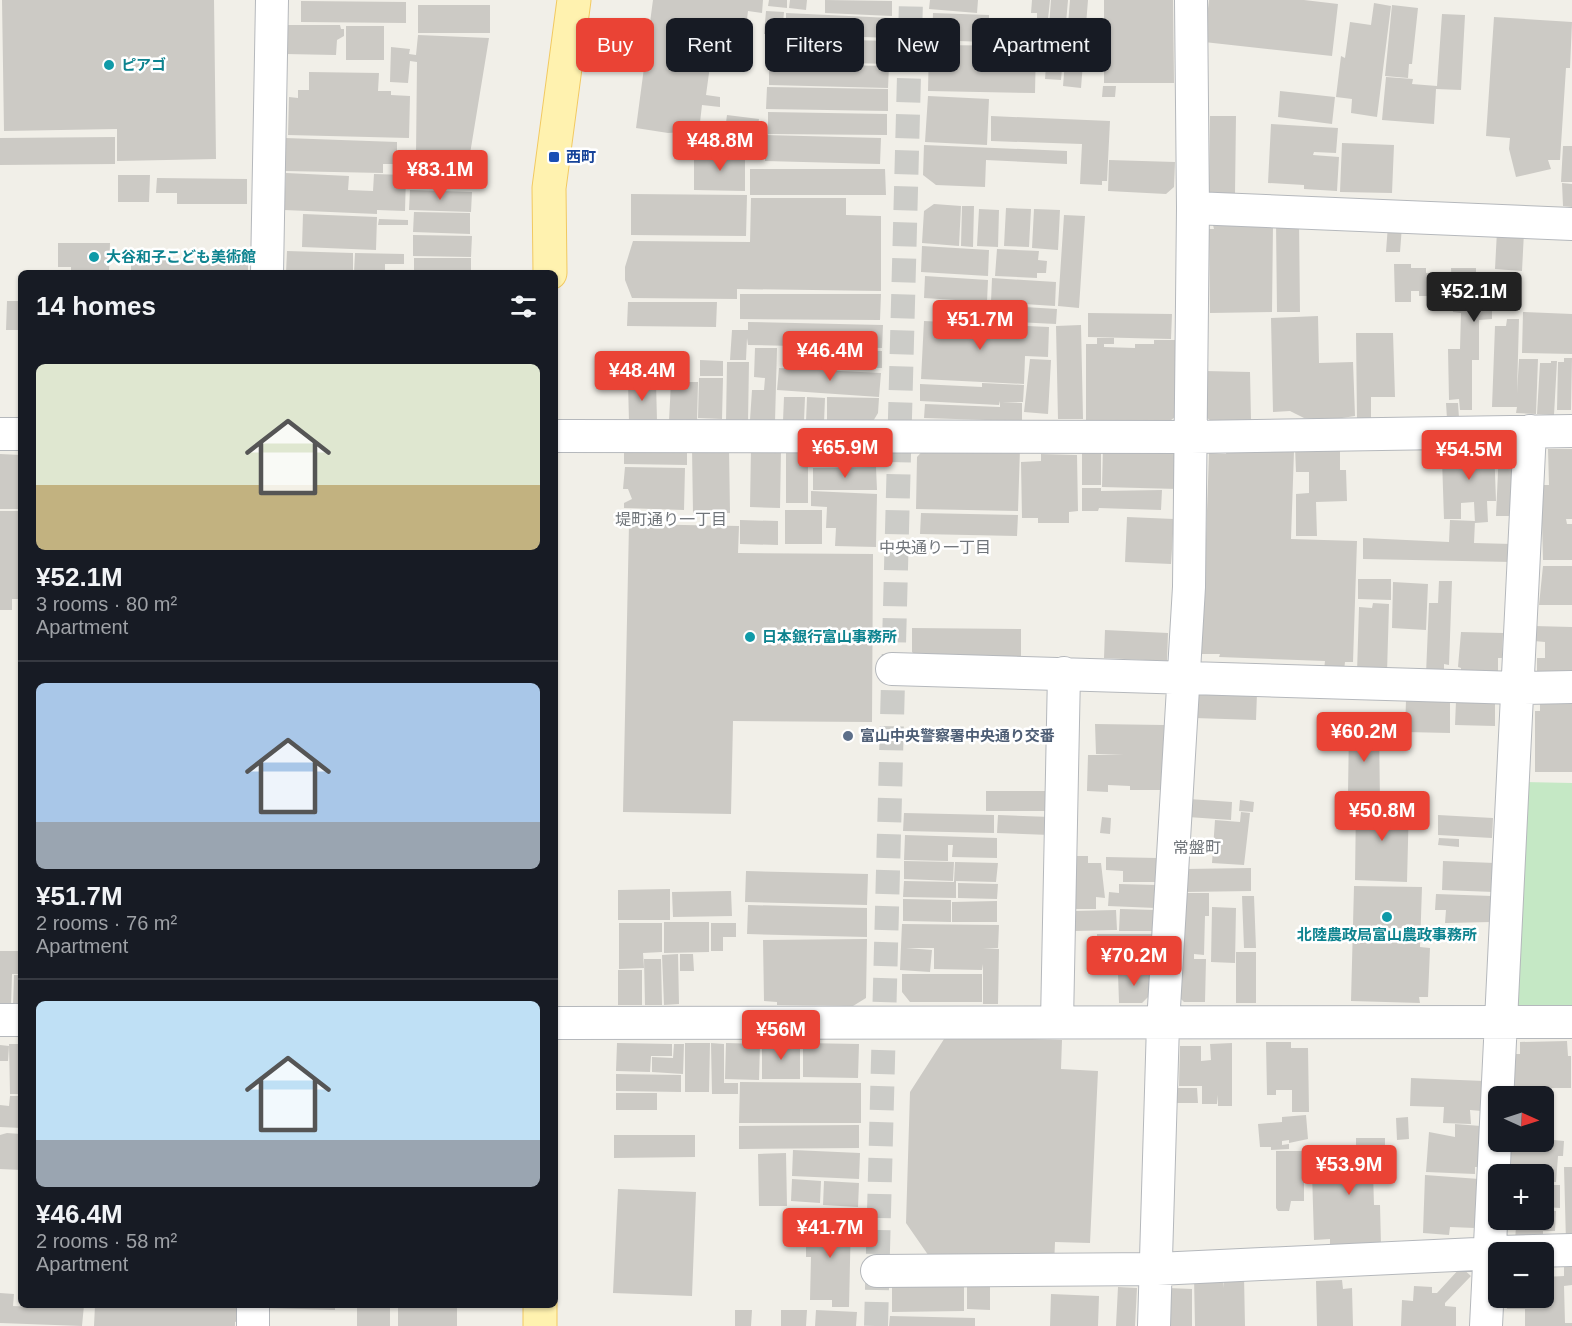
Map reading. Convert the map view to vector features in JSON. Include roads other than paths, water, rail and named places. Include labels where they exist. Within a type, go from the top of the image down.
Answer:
[{"type":"main road","points":[[550,270],[549,188],[574,0]]},
{"type":"main road","points":[[540,1308],[540,1326]]},
{"type":"street","points":[[267,270],[272,0]]},
{"type":"street","points":[[1155,1326],[1163,1024],[1189,587],[1193,208],[1191,0]]},
{"type":"street","points":[[1193,208],[1572,224]]},
{"type":"street","points":[[1496,1242],[1502,1021],[1530,431]]},
{"type":"street","points":[[558,436],[1191,437],[1572,431]]},
{"type":"street","points":[[0,434],[18,434]]},
{"type":"street","points":[[892,669],[1518,688],[1572,687]]},
{"type":"street","points":[[1057,1022],[1064,673]]},
{"type":"street","points":[[0,1020],[18,1020]]},
{"type":"street","points":[[558,1023],[1572,1022]]},
{"type":"street","points":[[1554,1251],[1572,1250]]},
{"type":"street","points":[[877,1271],[1157,1269],[1488,1253]]},
{"type":"street","points":[[253,1308],[253,1326]]},
{"type":"street","points":[[1486,1326],[1488,1308]]},
{"type":"tunnel","points":[[876,1326],[911,0]]},
{"type":"place","name":"ピアゴ","points":[[109,65]]},
{"type":"place","name":"西町","points":[[554,157]]},
{"type":"place","name":"大谷和子こども美術館","points":[[94,257]]},
{"type":"place","name":"日本銀行富山事務所","points":[[750,637]]},
{"type":"place","name":"富山中央警察署中央通り交番","points":[[848,736]]},
{"type":"place","name":"北陸農政局富山農政事務所","points":[[1387,917]]},
{"type":"district","name":"堤町通り一丁目","points":[[671,519]]},
{"type":"district","name":"中央通り一丁目","points":[[935,547]]},
{"type":"district","name":"常盤町","points":[[1197,847]]}]
